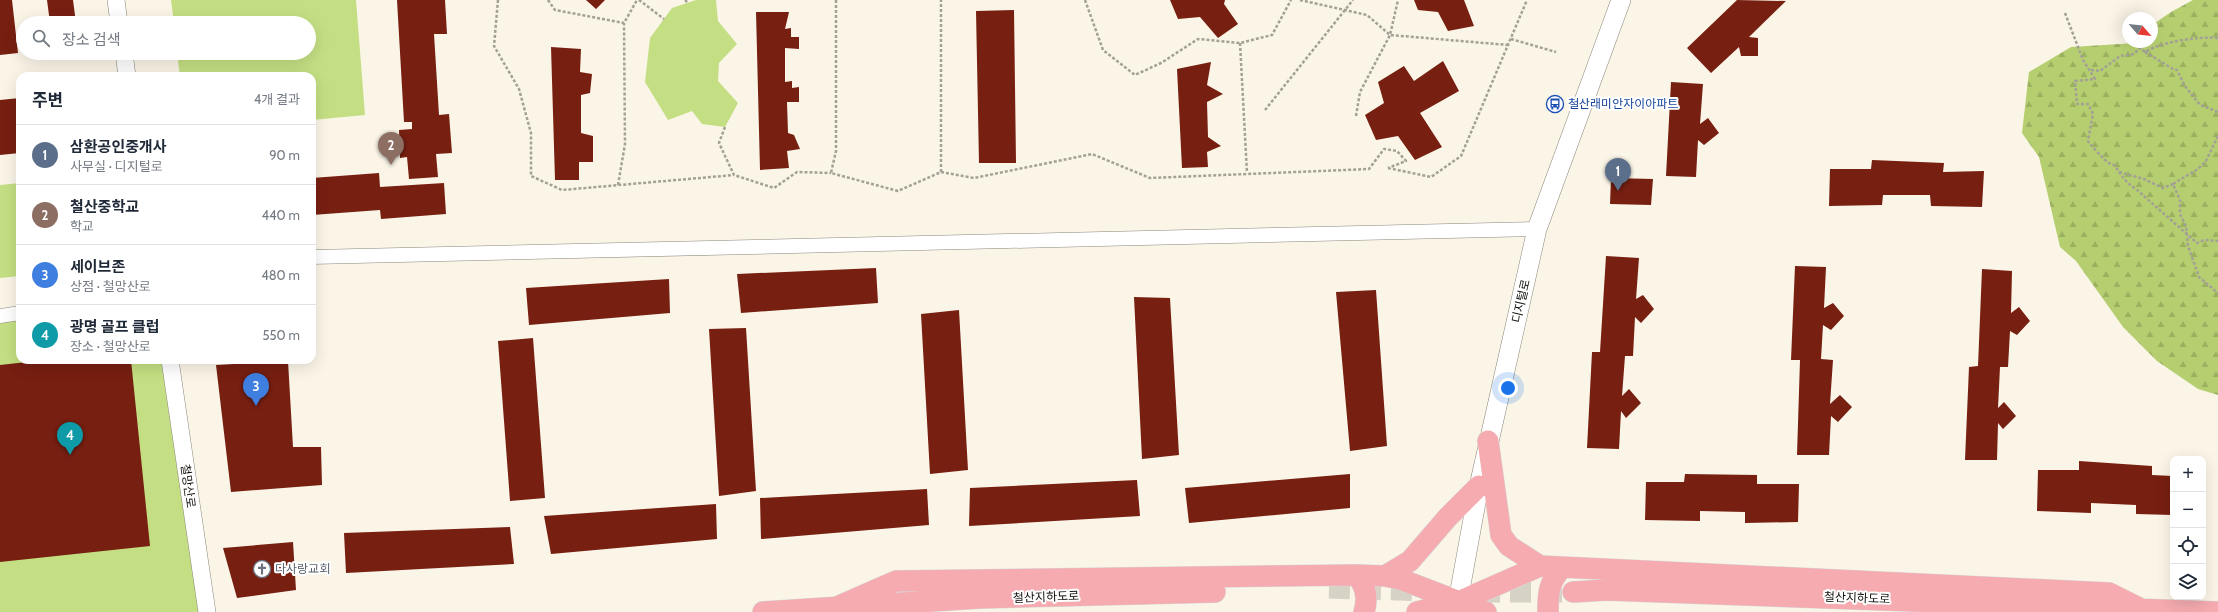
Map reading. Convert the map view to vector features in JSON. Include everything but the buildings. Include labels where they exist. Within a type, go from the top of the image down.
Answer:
[{"type":"main road","name":"디지털로","points":[[1457,607],[1488,441],[1537,229],[1621,0]]},
{"type":"main road","points":[[1488,441],[1501,535],[1509,546],[1540,566]]},
{"type":"main road","points":[[1385,576],[1410,561],[1448,517],[1479,486]]},
{"type":"main road","points":[[1457,607],[1540,566],[2109,593],[2141,610]]},
{"type":"main road","points":[[1548,612],[1548,596],[1551,580],[1562,567]]},
{"type":"main road","points":[[832,609],[896,582],[1356,576],[1385,576],[1412,583],[1457,607]]},
{"type":"main road","points":[[1356,576],[1363,582],[1365,594],[1364,612]]},
{"type":"main road","name":"철산지하도로","points":[[763,612],[832,609],[980,598],[1329,588]]},
{"type":"main road","name":"철산지하도로","points":[[1573,592],[1607,590],[1879,598],[2217,612]]},
{"type":"main road","points":[[1417,612],[1457,607],[1486,612]]},
{"type":"street","points":[[116,0],[118,16]]},
{"type":"street","points":[[125,60],[126,72]]},
{"type":"street","points":[[316,257],[1537,229]]},
{"type":"street","points":[[0,316],[16,314]]},
{"type":"street","name":"철망산로","points":[[171,364],[207,612]]},
{"type":"path","points":[[498,0],[494,46],[519,89],[531,133],[531,176],[562,190],[734,175],[774,188],[796,172],[831,173],[898,191],[941,172],[974,178],[1092,154],[1150,178],[1369,169],[1384,149],[1397,150],[1406,161],[1388,168],[1431,177],[1461,156],[1527,0]]},
{"type":"path","points":[[548,0],[555,10],[624,23]]},
{"type":"path","points":[[618,185],[625,144],[624,23],[638,0],[664,20]]},
{"type":"path","points":[[685,0],[688,3]]},
{"type":"path","points":[[831,173],[836,151],[836,0]]},
{"type":"path","points":[[941,0],[941,172]]},
{"type":"path","points":[[1085,0],[1103,50],[1135,75],[1161,63],[1198,39],[1240,43],[1272,35],[1291,0]]},
{"type":"path","points":[[1300,0],[1367,15],[1390,35],[1508,45]]},
{"type":"path","points":[[1265,110],[1353,0]]},
{"type":"path","points":[[1356,116],[1360,92],[1390,35],[1398,0]]},
{"type":"path","points":[[2065,13],[2083,60],[2095,79],[2075,81],[2077,104],[2088,104],[2094,114],[2088,141],[2091,147],[2100,152],[2107,161],[2115,165],[2126,184],[2142,194],[2197,243],[2204,240],[2218,241]]},
{"type":"path","points":[[2145,52],[2156,45],[2206,37],[2218,38]]},
{"type":"path","points":[[1511,39],[1556,52]]},
{"type":"path","points":[[1240,43],[1247,173]]},
{"type":"path","points":[[2090,70],[2100,71],[2120,56],[2134,54],[2140,48],[2177,70],[2185,86],[2200,105],[2216,111],[2218,114]]},
{"type":"path","points":[[725,127],[718,143],[734,175]]},
{"type":"path","points":[[2118,171],[2138,177],[2163,188],[2173,184],[2183,176],[2198,169],[2206,161],[2218,136]]},
{"type":"path","points":[[2173,184],[2180,200],[2180,214],[2186,226],[2190,256],[2199,277],[2218,293]]},
{"type":"green space","points":[[171,0],[356,0],[365,115],[316,120],[316,72],[179,72],[178,60],[316,60],[316,16],[173,16]]},
{"type":"green space","points":[[696,0],[716,0],[718,21],[737,44],[719,63],[718,81],[738,103],[725,127],[702,124],[692,111],[668,120],[645,82],[650,38],[672,8]]},
{"type":"green space","points":[[2193,0],[2218,0],[2218,395],[2198,389],[2157,361],[2123,327],[2076,261],[2060,247],[2039,157],[2022,133],[2029,72],[2071,47],[2122,44],[2122,48],[2158,48],[2158,21]]},
{"type":"green space","points":[[16,183],[16,276],[0,278],[0,185]]},
{"type":"green space","points":[[16,314],[16,364],[171,364],[207,612],[0,612],[0,316]]},
{"type":"tunnel","points":[[1329,588],[1428,591]]},
{"type":"tunnel","points":[[1479,592],[1573,592]]},
{"type":"place","name":"철산래미안자이아파트","points":[[1555,104]]},
{"type":"place","name":"철산중학교","points":[[391,165]]},
{"type":"place","name":"삼환공인중개사","points":[[1618,191]]},
{"type":"place","name":"세이브존","points":[[256,406]]},
{"type":"place","name":"광명 골프 클럽","points":[[70,455]]},
{"type":"place","name":"다사랑교회","points":[[262,569]]}]
